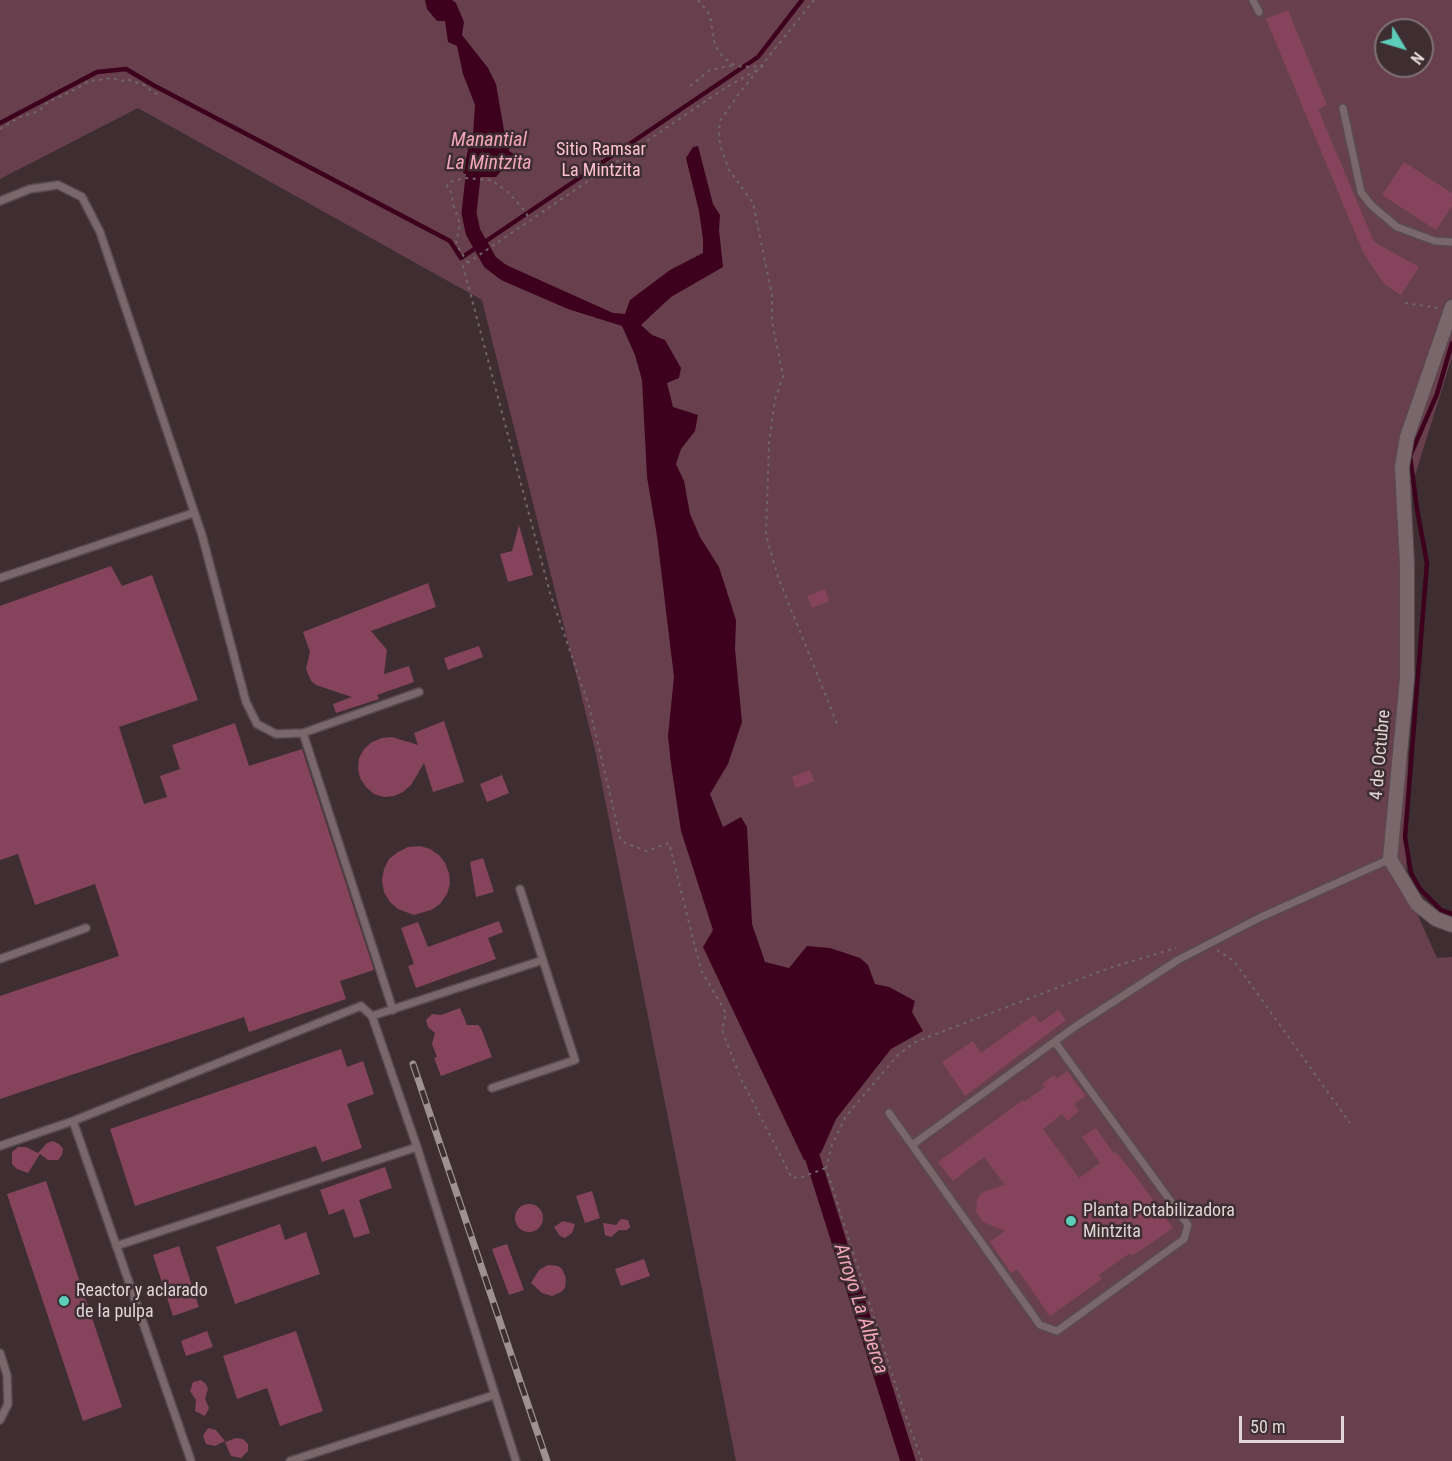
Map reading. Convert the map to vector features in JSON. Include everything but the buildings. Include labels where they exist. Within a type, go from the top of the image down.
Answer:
[{"type":"street","name":"4 de Octubre","points":[[1389,859],[1407,679],[1407,564],[1402,467],[1407,437],[1452,309]]},
{"type":"street","points":[[1389,859],[1416,904],[1436,919],[1452,925]]},
{"type":"lane","points":[[1253,0],[1259,12]]},
{"type":"lane","points":[[1343,108],[1361,192],[1371,206],[1397,227],[1435,241],[1452,242]]},
{"type":"lane","points":[[0,201],[30,189],[58,185],[82,196],[100,232],[210,562],[246,702],[257,724],[276,734],[303,733],[419,692]]},
{"type":"lane","points":[[0,578],[194,513]]},
{"type":"lane","points":[[303,733],[393,1010]]},
{"type":"lane","points":[[912,1145],[1076,1026],[1178,960],[1259,918],[1389,859]]},
{"type":"lane","points":[[492,1088],[575,1060],[520,889]]},
{"type":"lane","points":[[0,959],[86,928]]},
{"type":"lane","points":[[372,1016],[543,960]]},
{"type":"lane","points":[[0,1146],[73,1121],[361,1006],[372,1016],[417,1147],[516,1461]]},
{"type":"lane","points":[[889,1113],[1040,1325],[1057,1331],[1184,1239],[1188,1226],[1055,1042]]},
{"type":"lane","points":[[73,1121],[191,1461]]},
{"type":"lane","points":[[116,1246],[417,1147]]},
{"type":"lane","points":[[0,1353],[7,1375],[8,1404],[0,1420]]},
{"type":"lane","points":[[290,1461],[494,1395]]},
{"type":"path","points":[[698,0],[710,15],[716,46],[723,57],[743,67],[763,66]]},
{"type":"path","points":[[814,0],[720,121],[720,139],[729,170],[753,204],[771,284],[772,321],[783,376],[775,400],[769,443],[766,535],[778,577],[838,726]]},
{"type":"path","points":[[690,86],[710,70],[734,64]]},
{"type":"path","points":[[763,66],[724,88],[463,266],[550,593],[589,706],[621,842],[646,851],[669,843],[701,970],[726,1013],[722,1030],[740,1077],[792,1178],[825,1168]]},
{"type":"path","points":[[0,129],[20,117],[39,111],[48,102],[89,81],[127,79],[144,85],[154,93],[159,93]]},
{"type":"path","points":[[468,263],[456,244],[460,224],[447,185],[450,182],[464,178],[491,180],[508,192],[531,220]]},
{"type":"path","points":[[1405,303],[1452,309]]},
{"type":"path","points":[[1209,944],[1234,961],[1350,1123]]},
{"type":"path","points":[[922,1461],[825,1168],[832,1145],[846,1116],[898,1055],[915,1042],[1110,968],[1178,947]]},
{"type":"green space","name":"Sitio Ramsar La Mintzita","points":[[0,0],[1452,0],[1452,357],[1412,485],[1406,889],[1437,958],[1452,957],[1452,1461],[736,1461],[596,754],[482,300],[138,108],[0,179]]},
{"type":"water","name":"Manantial La Mintzita","points":[[425,0],[452,0],[456,3],[464,22],[462,35],[488,68],[496,84],[505,136],[510,144],[509,151],[514,154],[511,168],[503,169],[496,177],[473,177],[463,173],[473,136],[475,105],[463,74],[457,46],[448,42],[445,21],[437,21],[427,9]]},
{"type":"water","points":[[698,146],[713,204],[720,215],[719,230],[723,267],[671,297],[641,325],[652,335],[665,340],[681,368],[679,378],[667,383],[673,407],[698,415],[695,431],[681,449],[676,464],[684,481],[690,514],[700,537],[719,567],[736,620],[735,649],[742,722],[728,764],[710,794],[723,827],[741,817],[747,827],[752,924],[765,962],[789,968],[807,946],[830,948],[860,958],[868,965],[875,984],[889,987],[915,1001],[912,1012],[923,1031],[891,1049],[836,1119],[821,1153],[804,1160],[703,947],[713,930],[681,831],[671,764],[668,736],[674,677],[657,536],[647,477],[642,380],[635,355],[622,326],[568,309],[501,280],[504,264],[613,313],[625,314],[630,300],[670,270],[703,253],[699,211],[686,158],[693,147]]},
{"type":"waterway","points":[[0,123],[97,72],[126,69],[450,241],[461,258],[758,57],[802,0]]},
{"type":"waterway","points":[[473,177],[469,213],[473,232],[490,262],[503,272]]},
{"type":"waterway","points":[[1452,343],[1437,394],[1410,456],[1427,563],[1405,837],[1411,873],[1420,889],[1441,910],[1452,914]]},
{"type":"waterway","name":"Arroyo La Alberca","points":[[812,1156],[908,1461]]},
{"type":"railway","points":[[413,1064],[547,1461]]},
{"type":"place","name":"Planta Potabilizadora Mintzita","points":[[1071,1221]]},
{"type":"place","name":"Reactor y aclarado de la pulpa","points":[[64,1301]]}]
